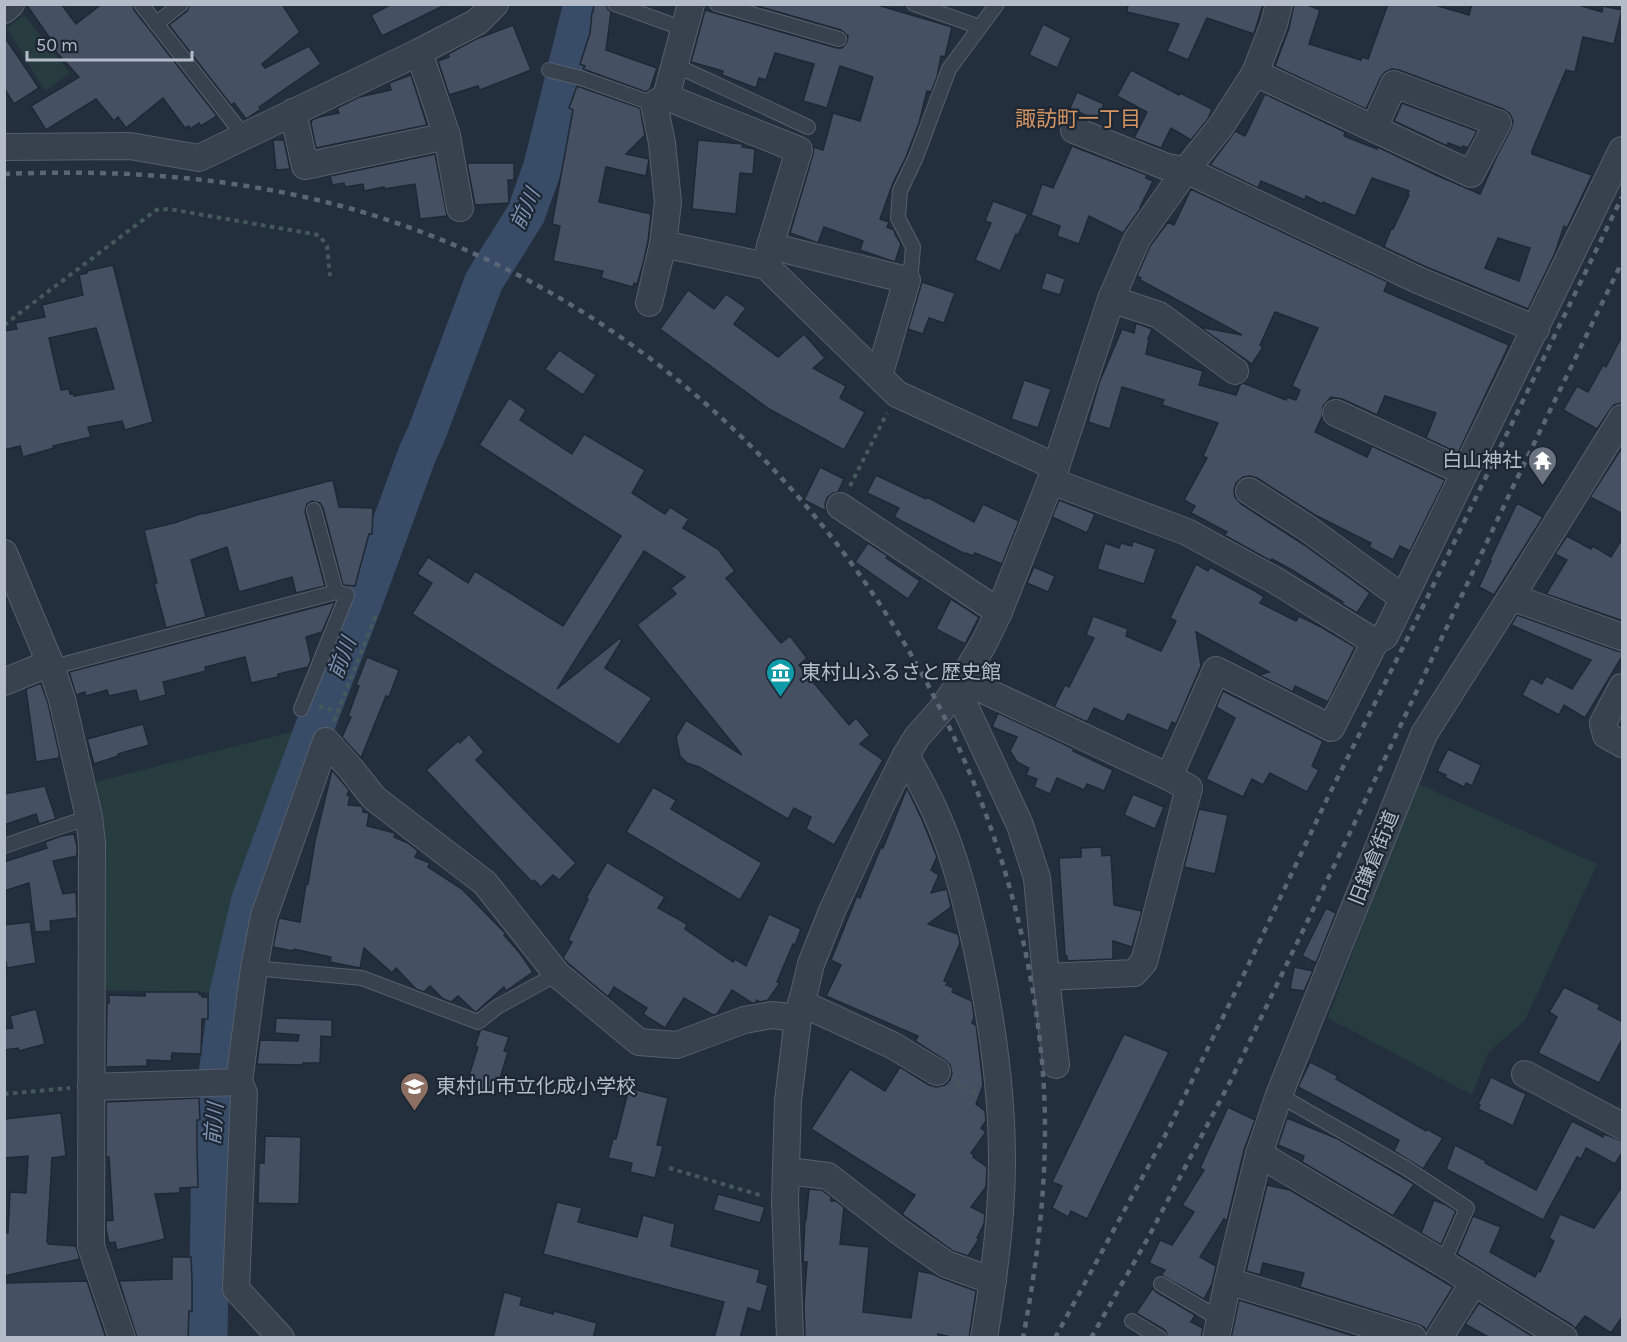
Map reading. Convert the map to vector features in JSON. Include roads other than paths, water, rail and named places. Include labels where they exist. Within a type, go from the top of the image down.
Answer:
[{"type":"street","points":[[4,10],[11,4]]},
{"type":"street","points":[[4,147],[130,146],[199,158],[477,22],[495,4]]},
{"type":"street","points":[[648,303],[663,243],[668,202],[660,100],[675,65],[691,4]]},
{"type":"street","points":[[790,1338],[779,1189],[799,1010],[811,964],[832,911],[906,755],[917,737],[941,710],[959,683],[984,643],[999,612],[1053,474],[1111,299],[1137,240],[1186,170],[1221,126],[1255,73],[1274,24],[1279,4]]},
{"type":"street","points":[[419,52],[447,136],[460,208]]},
{"type":"street","points":[[1255,73],[1471,174],[1498,123],[1394,84],[1374,128]]},
{"type":"street","points":[[660,100],[799,150],[768,256]]},
{"type":"street","points":[[293,112],[305,166],[447,136]]},
{"type":"street","points":[[1074,130],[1167,167],[1186,170],[1418,280],[1536,329]]},
{"type":"street","points":[[1169,777],[1216,670],[1331,728],[1375,642],[1385,636],[1623,150]]},
{"type":"street","points":[[663,243],[768,256],[907,280],[879,376]]},
{"type":"street","points":[[768,256],[897,394],[1053,474],[1187,532],[1273,579],[1375,642]]},
{"type":"street","points":[[1111,299],[1159,315],[1235,371]]},
{"type":"street","points":[[1336,413],[1464,472]]},
{"type":"street","name":"旧鎌倉街道","points":[[1218,1328],[1259,1154],[1279,1095],[1424,734],[1621,423]]},
{"type":"street","points":[[1249,491],[1307,528],[1403,598]]},
{"type":"street","points":[[840,506],[999,612]]},
{"type":"street","points":[[4,553],[50,663],[62,699],[89,817],[92,843],[91,1246],[122,1338]]},
{"type":"street","points":[[1511,597],[1623,637]]},
{"type":"street","points":[[4,681],[50,663]]},
{"type":"street","points":[[959,683],[1189,788],[1144,962],[1134,973],[1046,977]]},
{"type":"street","points":[[959,683],[1020,825],[1037,878],[1056,1065]]},
{"type":"street","points":[[1623,687],[1603,723],[1606,735],[1623,744]]},
{"type":"street","points":[[281,1338],[236,1289],[244,1093],[239,1082],[254,968],[264,916],[326,741],[374,798],[485,883],[557,974],[639,1042],[677,1045],[744,1020],[799,1010],[892,1045],[937,1072]]},
{"type":"street","points":[[906,755],[938,817],[965,896],[996,1054],[1002,1149],[1001,1209],[984,1338]]},
{"type":"street","points":[[1524,1074],[1623,1126]]},
{"type":"street","points":[[91,1087],[239,1082]]},
{"type":"street","points":[[1259,1154],[1564,1338]]},
{"type":"street","points":[[779,1189],[796,1172],[828,1176],[900,1232],[946,1264],[993,1281]]},
{"type":"street","points":[[1228,1281],[1413,1338]]},
{"type":"street","points":[[1439,1338],[1474,1282]]},
{"type":"lane","points":[[141,4],[244,136]]},
{"type":"lane","points":[[156,24],[181,4]]},
{"type":"lane","points":[[615,4],[684,29]]},
{"type":"lane","points":[[717,4],[839,39]]},
{"type":"lane","points":[[914,4],[980,27]]},
{"type":"lane","points":[[907,280],[911,270],[913,247],[898,218],[900,190],[916,157],[949,69],[997,4]]},
{"type":"lane","points":[[675,65],[808,127]]},
{"type":"lane","points":[[549,70],[660,100]]},
{"type":"lane","points":[[314,510],[336,592]]},
{"type":"lane","points":[[50,663],[61,665],[336,592],[347,595],[302,709]]},
{"type":"lane","points":[[4,846],[89,817]]},
{"type":"lane","points":[[254,968],[362,978],[478,1022],[497,1007],[557,974]]},
{"type":"lane","points":[[1279,1095],[1406,1168],[1467,1208],[1443,1263]]},
{"type":"lane","points":[[1161,1284],[1218,1328]]},
{"type":"lane","points":[[1132,1321],[1160,1338]]},
{"type":"waterway","name":"前川","points":[[208,1338],[211,1153],[218,1074],[229,993],[251,899],[484,281],[526,214],[543,166],[583,4]]},
{"type":"railway","points":[[4,174],[136,174],[267,189],[352,209],[488,260],[613,332],[725,421],[822,526],[905,644],[969,772],[1015,909],[1041,1051],[1045,1123],[1039,1231],[1023,1338]]},
{"type":"railway","points":[[1055,1338],[1167,1132],[1327,799],[1622,197]]},
{"type":"railway","points":[[1091,1338],[1148,1238],[1232,1078],[1622,262]]},
{"type":"place","name":"白山神社","points":[[1543,486]]},
{"type":"place","name":"東村山ふるさと歴史館","points":[[780,698]]},
{"type":"place","name":"東村山市立化成小学校","points":[[415,1112]]},
{"type":"district","name":"諏訪町一丁目","points":[[1078,119]]}]
